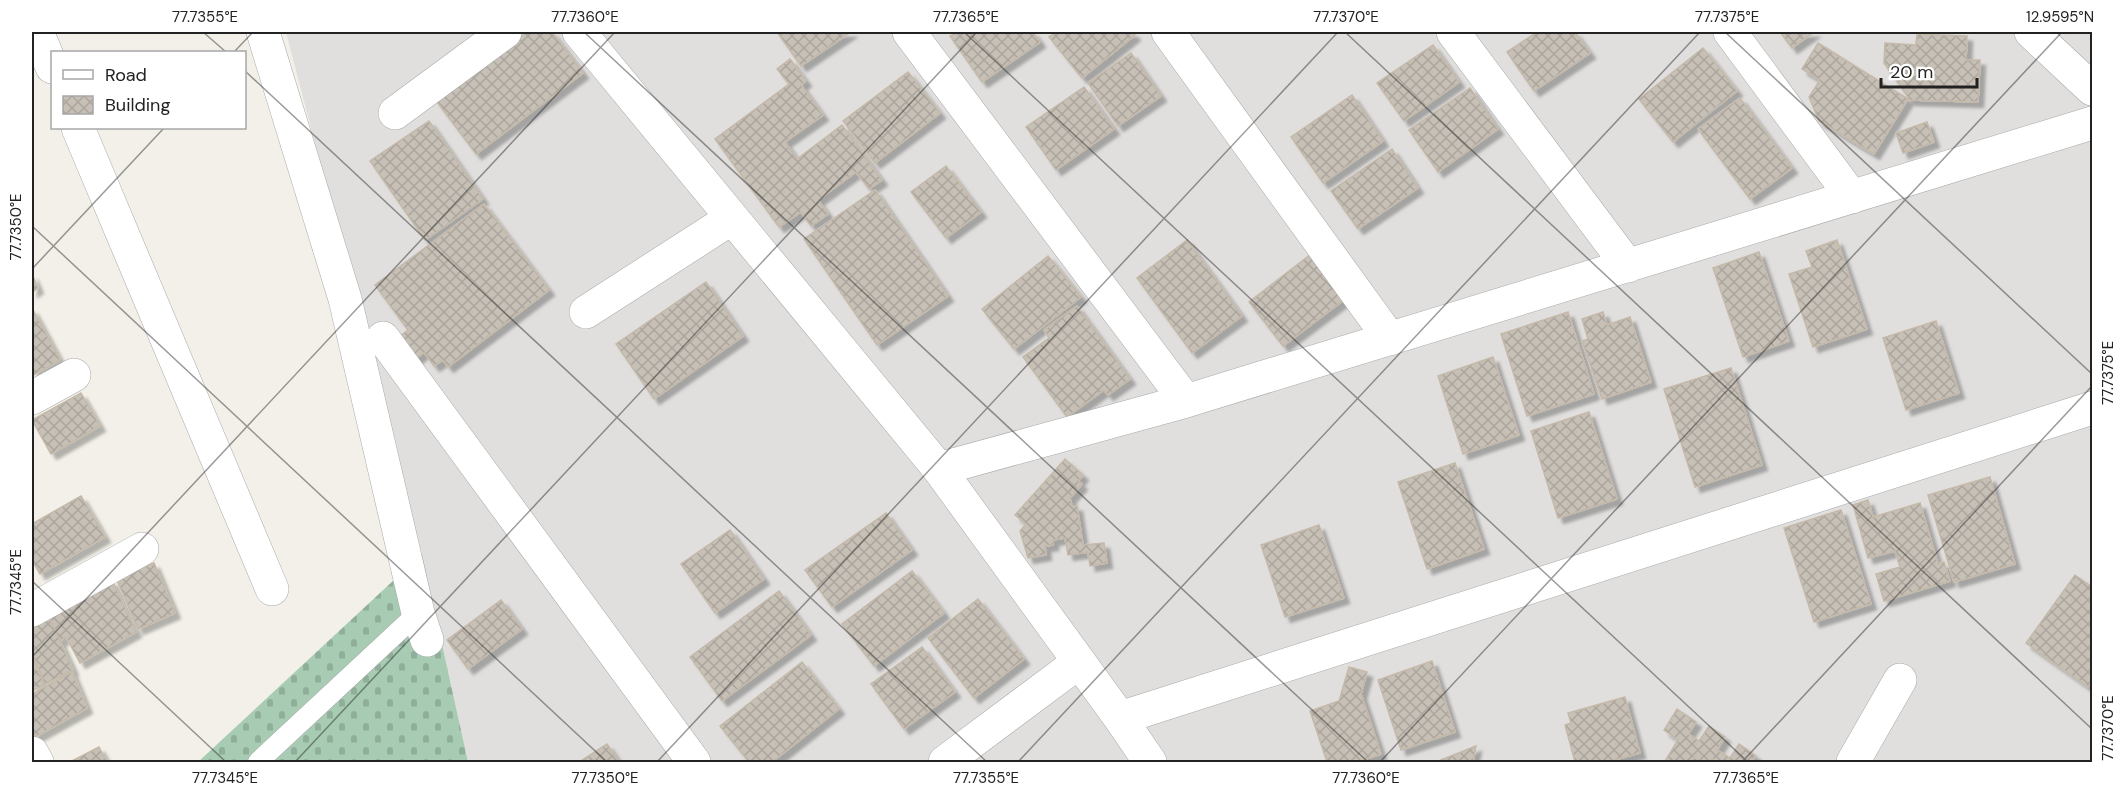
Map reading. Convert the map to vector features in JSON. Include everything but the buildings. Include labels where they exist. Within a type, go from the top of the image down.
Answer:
[{"type":"street","points":[[37,32],[51,66]]},
{"type":"street","points":[[263,32],[345,300],[423,627]]},
{"type":"street","points":[[395,113],[505,32]]},
{"type":"street","points":[[579,32],[939,470],[1150,762]]},
{"type":"street","points":[[909,32],[1186,401]]},
{"type":"street","points":[[1168,32],[1390,339]]},
{"type":"street","points":[[1453,32],[1628,266]]},
{"type":"street","points":[[1730,32],[1851,197]]},
{"type":"street","points":[[2031,32],[2092,89]]},
{"type":"street","points":[[939,470],[1186,401],[2092,123]]},
{"type":"street","points":[[78,129],[272,589]]},
{"type":"street","points":[[586,312],[732,218]]},
{"type":"street","points":[[383,338],[694,762]]},
{"type":"street","points":[[32,399],[74,375]]},
{"type":"street","points":[[1120,718],[2092,408]]},
{"type":"street","points":[[32,609],[142,549]]},
{"type":"street","points":[[945,762],[1079,662]]},
{"type":"street","points":[[1853,762],[1900,680]]},
{"type":"street","points":[[32,753],[37,762]]},
{"type":"lane","points":[[258,762],[423,627]]},
{"type":"shaded area","points":[[286,32],[2092,32],[2092,762],[468,762],[422,554]]},
{"type":"green space","points":[[422,554],[468,762],[198,762]]}]
